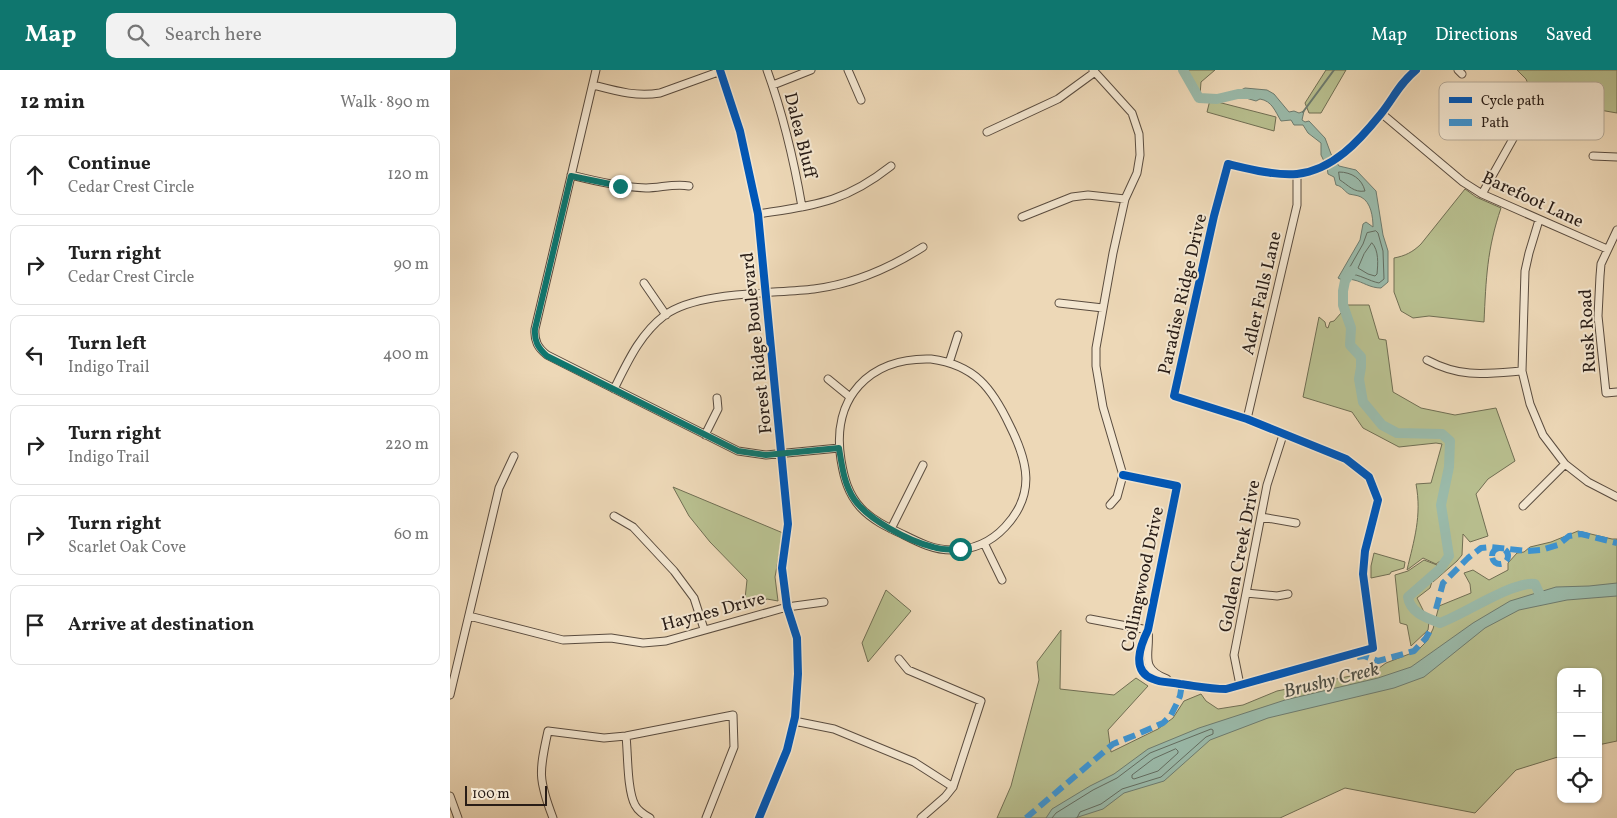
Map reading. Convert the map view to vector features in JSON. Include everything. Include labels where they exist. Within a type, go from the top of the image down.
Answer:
[{"type":"street","points":[[596,70],[535,329],[535,338],[539,348],[547,356],[738,451],[756,455],[839,448]]},
{"type":"street","name":"Dalea Bluff","points":[[767,70],[773,85],[797,175],[802,207]]},
{"type":"street","points":[[773,85],[811,70]]},
{"type":"street","points":[[848,70],[861,100]]},
{"type":"street","name":"Paradise Ridge Drive","points":[[1373,648],[1363,574],[1365,551],[1378,500],[1369,477],[1346,460],[1247,419],[1174,396],[1214,216],[1228,164],[1260,172],[1297,174],[1316,169],[1344,154],[1381,114],[1398,87],[1416,70]]},
{"type":"street","points":[[593,85],[634,95],[652,94],[660,93],[720,71]]},
{"type":"street","name":"Forest Ridge Boulevard","points":[[720,71],[732,102],[740,131],[758,214],[788,524],[782,568],[787,607],[796,638],[798,674],[794,721],[787,750],[758,818]]},
{"type":"street","points":[[987,132],[1058,99],[1094,71],[1132,113],[1139,134],[1140,155],[1137,173],[1126,198],[1113,253],[1096,348],[1098,385],[1123,475],[1117,497],[1110,505]]},
{"type":"street","name":"Barefoot Lane","points":[[1381,114],[1463,182],[1482,194],[1607,249]]},
{"type":"street","points":[[1482,194],[1512,140]]},
{"type":"street","points":[[1594,156],[1617,157]]},
{"type":"street","points":[[758,214],[824,203],[851,193],[875,179],[891,166]]},
{"type":"street","name":"Adler Falls Lane","points":[[1247,419],[1297,205],[1297,174]]},
{"type":"street","points":[[571,176],[634,187],[689,186]]},
{"type":"street","points":[[1022,217],[1072,197],[1088,195],[1126,198]]},
{"type":"street","points":[[1539,220],[1525,271],[1522,371],[1537,423],[1543,435],[1565,464],[1588,482],[1617,497]]},
{"type":"street","name":"Rusk Road","points":[[1617,230],[1601,264],[1598,316],[1606,393],[1617,392]]},
{"type":"street","points":[[614,389],[638,342],[651,327],[666,314],[678,307],[696,301],[815,289],[853,280],[899,261],[924,247]]},
{"type":"street","points":[[644,283],[666,314]]},
{"type":"street","points":[[1059,303],[1103,308]]},
{"type":"street","points":[[949,363],[958,335]]},
{"type":"street","points":[[921,359],[949,363],[971,374],[992,392],[1021,448],[1025,466],[1026,485],[1019,507],[1003,530],[984,543],[960,549],[940,549],[923,544],[891,529],[867,514],[855,500],[843,475],[839,448],[840,422],[850,397],[869,376],[893,364],[921,359]]},
{"type":"street","points":[[1427,360],[1441,368],[1455,372],[1473,374],[1522,371]]},
{"type":"street","points":[[828,379],[850,397]]},
{"type":"street","points":[[705,435],[718,409],[717,398]]},
{"type":"street","name":"Golden Creek Drive","points":[[1240,685],[1234,655],[1267,485],[1282,435]]},
{"type":"street","points":[[450,695],[499,488],[514,456]]},
{"type":"street","points":[[1523,506],[1565,464]]},
{"type":"street","points":[[891,529],[923,465]]},
{"type":"street","name":"Collingwood Drive","points":[[1123,475],[1177,486],[1148,630],[1148,666],[1156,674],[1182,684],[1211,689],[1226,689],[1373,648]]},
{"type":"street","points":[[614,516],[634,527],[674,570],[694,598],[704,629]]},
{"type":"street","points":[[1261,517],[1296,523]]},
{"type":"street","points":[[984,543],[1002,580]]},
{"type":"street","points":[[1246,593],[1269,596],[1288,594]]},
{"type":"street","name":"Haynes Drive","points":[[469,616],[563,640],[610,638],[643,642],[666,641],[787,607],[824,602]]},
{"type":"street","points":[[1090,619],[1148,630]]},
{"type":"street","points":[[899,659],[908,670],[981,701],[953,787],[922,818]]},
{"type":"street","points":[[553,818],[540,778],[540,764],[548,731],[604,738],[626,736],[733,715],[734,747],[706,818]]},
{"type":"street","points":[[794,721],[834,729],[905,758],[953,787]]},
{"type":"street","points":[[626,736],[634,803],[640,812],[650,818]]},
{"type":"street","points":[[450,796],[458,818]]},
{"type":"green space","points":[[1180,70],[1215,70],[1201,82],[1200,95]]},
{"type":"green space","points":[[1326,70],[1346,70],[1321,113],[1309,113],[1305,103]]},
{"type":"green space","points":[[1517,70],[1617,70],[1617,113],[1604,111],[1604,82],[1527,82]]},
{"type":"green space","points":[[1210,100],[1276,117],[1274,131],[1207,112]]},
{"type":"green space","points":[[1465,189],[1476,197],[1501,208],[1490,251],[1484,322],[1429,316],[1413,318],[1401,311],[1394,292],[1394,258],[1409,253],[1421,244]]},
{"type":"green space","points":[[1348,305],[1369,305],[1379,339],[1386,340],[1393,392],[1421,408],[1455,415],[1496,408],[1515,461],[1488,479],[1476,494],[1488,536],[1470,542],[1463,534],[1462,555],[1433,582],[1438,564],[1443,559],[1436,564],[1423,558],[1407,570],[1418,517],[1416,484],[1431,483],[1442,444],[1399,447],[1363,428],[1352,412],[1303,397],[1319,317],[1328,328],[1330,322],[1334,321]]},
{"type":"green space","points":[[673,487],[783,533],[775,577],[778,601],[767,599],[744,608],[747,580],[710,542],[689,516]]},
{"type":"green space","points":[[1578,531],[1617,539],[1617,741],[1602,744],[1602,668],[1557,668],[1557,757],[1516,770],[1475,813],[1345,788],[1280,818],[997,818],[1011,786],[1039,680],[1037,662],[1061,630],[1060,689],[1114,695],[1136,678],[1148,686],[1108,730],[1111,752],[1158,729],[1173,718],[1184,701],[1201,694],[1206,701],[1218,709],[1243,705],[1277,691],[1375,671],[1386,663],[1417,651],[1427,641],[1433,629],[1439,606],[1471,593],[1470,584],[1464,573],[1473,570],[1489,580],[1508,570],[1508,563],[1517,553],[1524,552],[1530,547],[1551,542]]},
{"type":"green space","points":[[1374,553],[1405,562],[1404,568],[1390,574],[1371,578]]},
{"type":"green space","points":[[1424,560],[1437,565],[1430,588],[1417,598],[1429,622],[1428,630],[1411,646],[1407,625],[1400,623],[1395,575],[1408,571]]},
{"type":"green space","points":[[886,590],[911,611],[868,662],[862,643]]},
{"type":"water","points":[[1245,88],[1267,90],[1274,94],[1289,112],[1299,113],[1304,111],[1302,120],[1305,122],[1309,121],[1325,138],[1331,154],[1339,166],[1356,170],[1376,191],[1383,235],[1388,251],[1388,282],[1381,288],[1354,280],[1338,278],[1360,240],[1363,224],[1366,222],[1373,227],[1372,214],[1367,202],[1361,197],[1349,194],[1336,185],[1334,177],[1328,174],[1321,155],[1321,143],[1308,133],[1303,125],[1294,125],[1291,120],[1281,121],[1273,107],[1264,100],[1256,101],[1239,96],[1238,93]]},
{"type":"water","points":[[1617,583],[1617,596],[1567,600],[1519,610],[1485,628],[1424,677],[1394,688],[1268,718],[1210,740],[1164,781],[1124,793],[1103,809],[1075,818],[1046,818],[1052,809],[1114,774],[1148,749],[1199,728],[1285,700],[1378,678],[1411,667],[1473,623],[1510,601],[1556,587]]},
{"type":"waterway","points":[[1183,70],[1199,98],[1217,99],[1238,94],[1250,94]]},
{"type":"waterway","points":[[1303,112],[1334,70]]},
{"type":"waterway","points":[[1352,271],[1345,281],[1343,305],[1351,328],[1350,345],[1361,357],[1359,379],[1363,402],[1382,425],[1397,433],[1442,434],[1450,441],[1449,467],[1441,505],[1449,556],[1440,569],[1408,597],[1409,603],[1420,614],[1440,623],[1501,593],[1526,584],[1535,584],[1541,597]]},
{"type":"marked path","points":[[1436,609],[1443,583],[1481,548],[1541,550],[1558,545],[1569,536],[1581,534],[1617,543]]},
{"type":"marked path","points":[[1500,548],[1508,556],[1500,564],[1492,556],[1500,548]]},
{"type":"marked path","points":[[1357,657],[1364,656],[1378,661],[1414,651],[1426,638],[1432,627]]},
{"type":"marked path","points":[[1026,818],[1113,744],[1163,723],[1171,715],[1176,705],[1182,684]]},
{"type":"cycle path","points":[[720,70],[740,131],[758,214],[788,524],[782,568],[787,607],[797,638],[798,674],[795,717],[787,750],[759,818]]},
{"type":"cycle path","points":[[1123,475],[1177,486],[1148,630],[1140,650],[1140,664],[1146,675],[1163,682],[1226,689],[1373,648],[1363,574],[1365,551],[1378,500],[1369,477],[1346,459],[1247,419],[1174,396],[1214,216],[1228,164],[1280,174],[1297,174],[1322,167],[1344,153],[1363,135],[1385,109],[1396,92],[1416,70]]},
{"type":"route","points":[[620,186],[571,176],[535,329],[535,338],[539,348],[547,356],[729,448],[747,454],[766,455],[839,448],[846,484],[855,500],[867,514],[883,525],[923,544],[940,549],[960,549]]},
{"type":"water label","name":"Brushy Creek","points":[[1331,679]]}]
